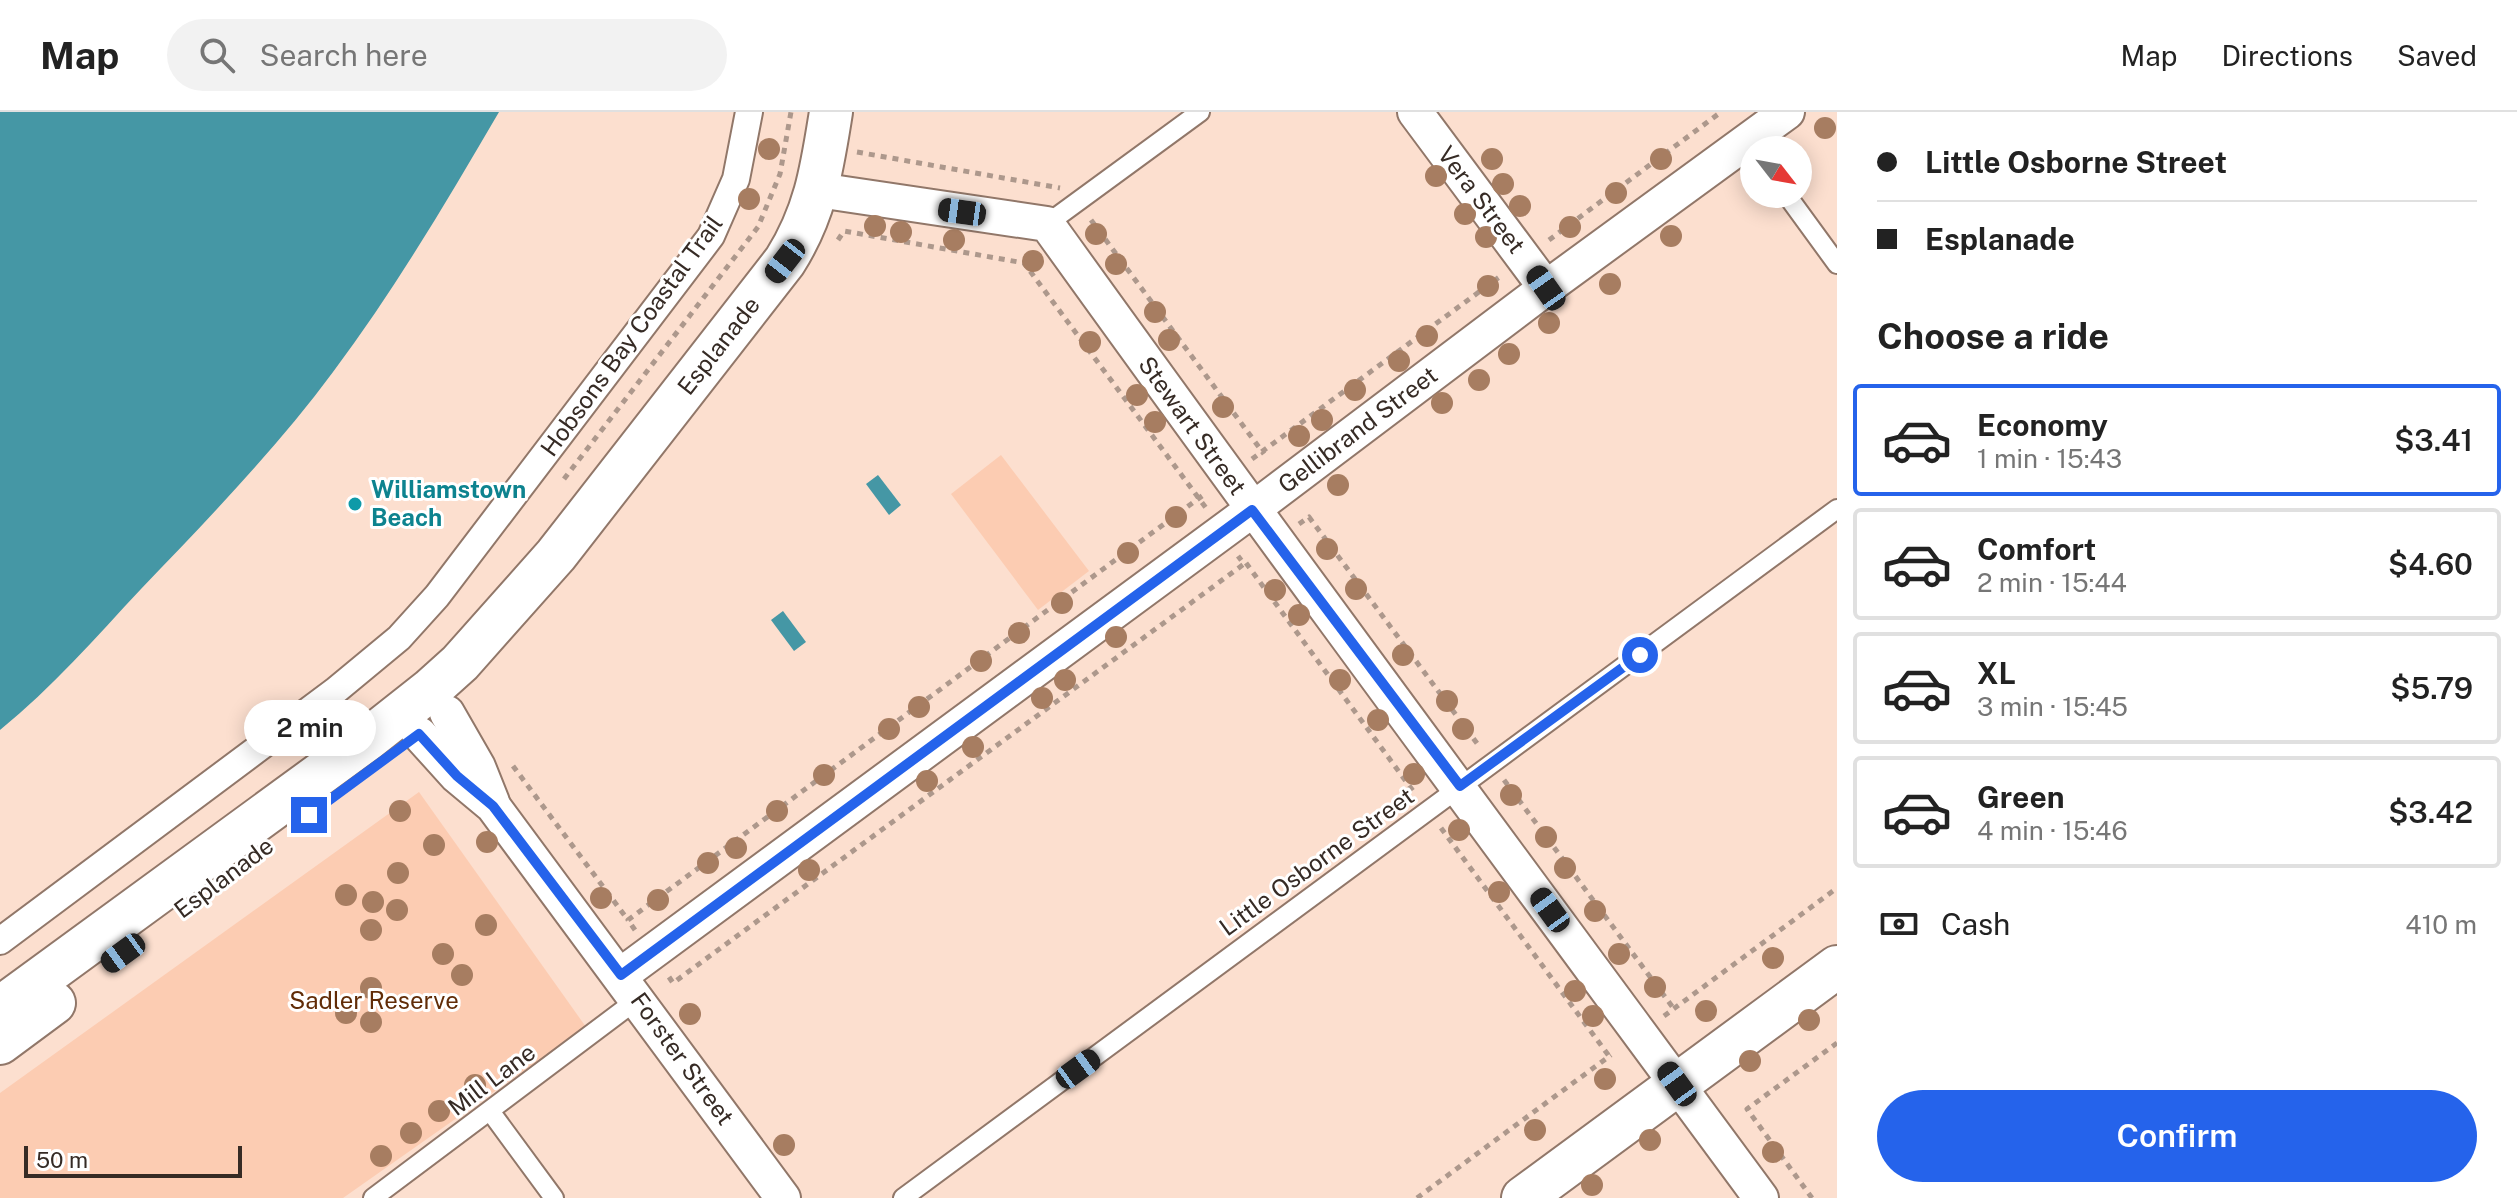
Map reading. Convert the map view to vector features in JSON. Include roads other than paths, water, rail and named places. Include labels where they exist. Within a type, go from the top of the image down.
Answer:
[{"type":"street","name":"Hobsons Bay Coastal Trail","points":[[0,941],[335,691],[399,638],[437,596],[711,236],[736,179],[749,112]]},
{"type":"street","name":"Esplanade","points":[[0,1043],[479,679],[556,555],[785,261],[805,226],[818,190],[831,112]]},
{"type":"street","name":"Vera Street","points":[[1415,112],[1546,288]]},
{"type":"street","name":"Gellibrand Street","points":[[1762,136],[1787,112]]},
{"type":"street","name":"Gellibrand Street","points":[[630,987],[1546,288],[1740,154]]},
{"type":"street","points":[[818,190],[1047,224]]},
{"type":"street","name":"Stewart Street","points":[[1047,224],[1252,510],[1460,786],[1761,1198]]},
{"type":"street","name":"Esplanade","points":[[0,1008],[425,721]]},
{"type":"street","name":"Forster Street","points":[[425,721],[473,757],[493,806],[630,987],[783,1198]]},
{"type":"street","points":[[1523,1198],[1837,967]]},
{"type":"lane","points":[[1047,224],[1200,112]]},
{"type":"lane","points":[[1796,208],[1837,264]]},
{"type":"lane","name":"Little Osborne Street","points":[[903,1198],[1837,509]]},
{"type":"lane","name":"Mill Lane","points":[[373,1198],[490,1111],[630,987]]},
{"type":"lane","points":[[490,1111],[554,1198]]},
{"type":"water","points":[[0,112],[499,112],[399,277],[311,401],[241,483],[90,644],[0,730]]},
{"type":"water","points":[[878,475],[901,505],[889,515],[866,484]]},
{"type":"water","points":[[783,611],[806,642],[794,651],[771,620]]},
{"type":"place","name":"Williamstown Beach","points":[[355,504]]},
{"type":"park label","name":"Sadler Reserve","points":[[374,1001]]}]
